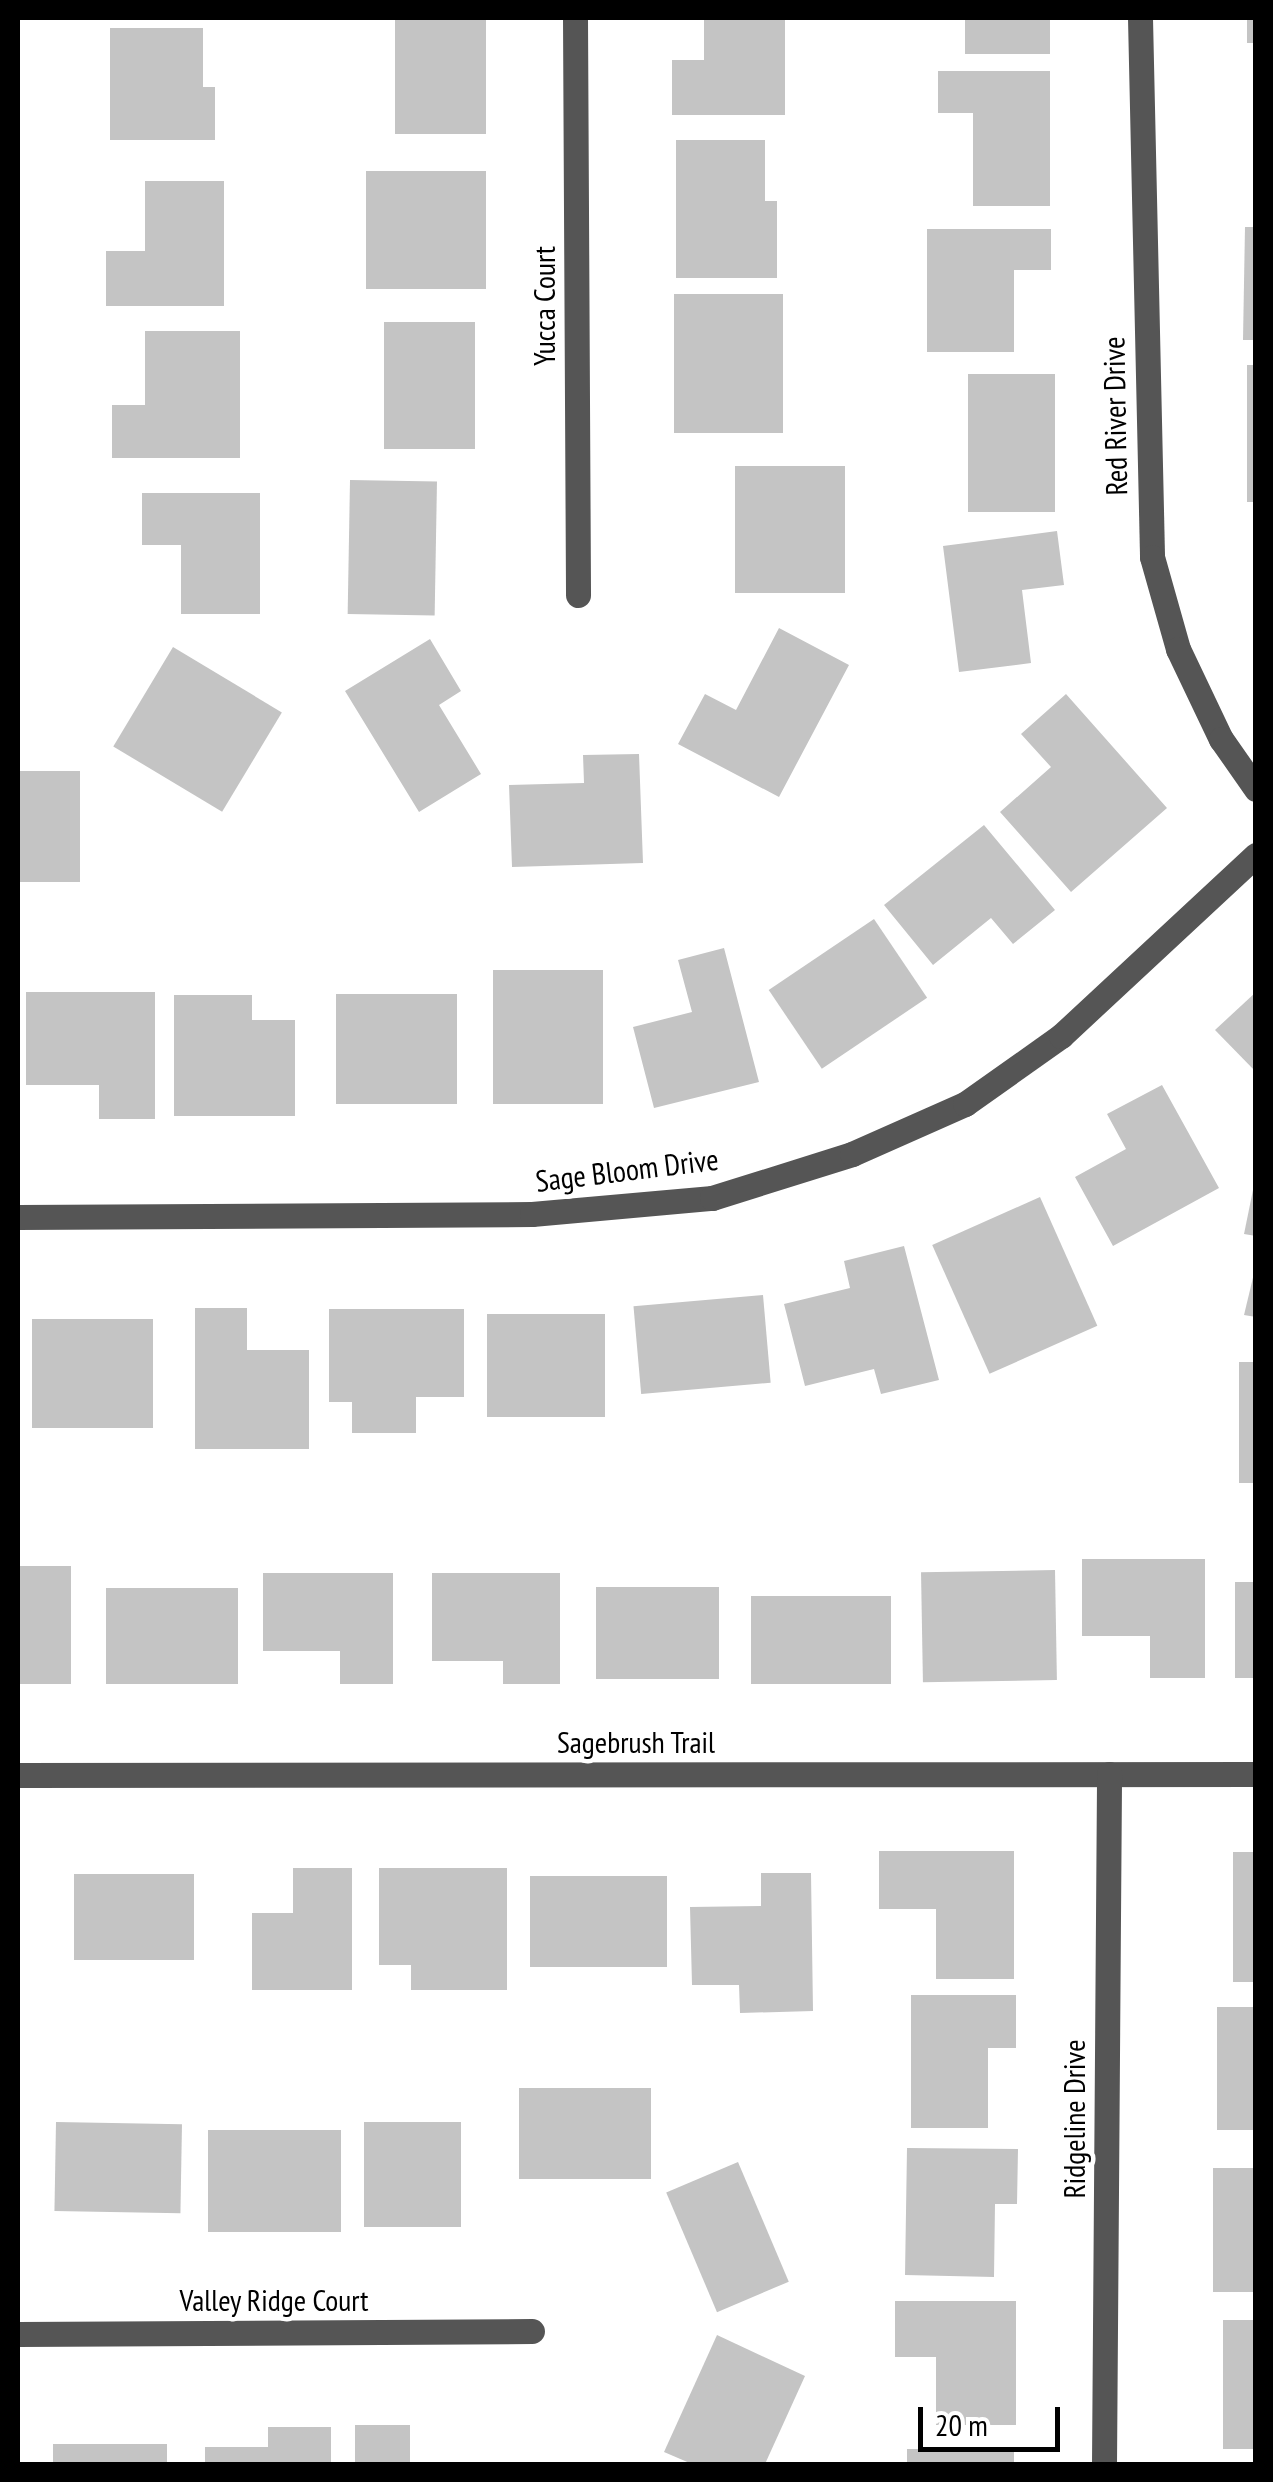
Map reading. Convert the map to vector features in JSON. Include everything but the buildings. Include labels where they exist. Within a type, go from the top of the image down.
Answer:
[{"type":"street","name":"Yucca Court","points":[[575,18],[578,595]]},
{"type":"street","name":"Red River Drive","points":[[1140,18],[1152,557],[1178,649],[1221,740],[1256,789]]},
{"type":"street","name":"Sage Bloom Drive","points":[[18,1217],[532,1214],[712,1198],[852,1154],[965,1104],[1061,1036],[1256,854]]},
{"type":"street","name":"Ridgeline Drive","points":[[1104,2464],[1109,1774]]},
{"type":"street","name":"Sagebrush Trail","points":[[18,1775],[1256,1774]]},
{"type":"street","name":"Valley Ridge Court","points":[[18,2334],[532,2331]]}]
